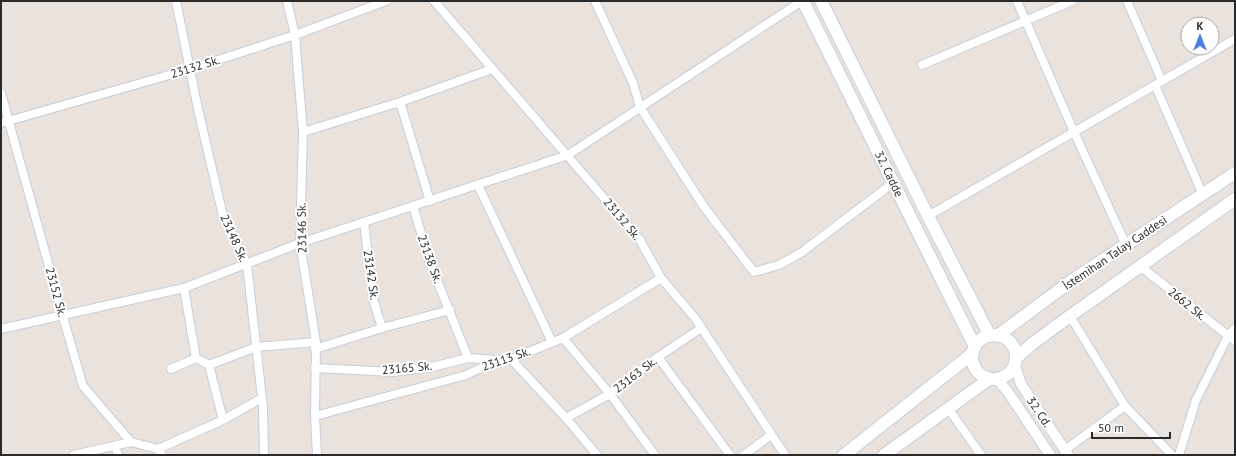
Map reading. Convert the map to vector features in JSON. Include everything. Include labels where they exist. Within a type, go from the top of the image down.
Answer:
[{"type":"main road","name":"32. Cadde","points":[[802,1],[974,350]]},
{"type":"main road","name":"32. Cadde","points":[[821,1],[928,216],[993,336]]},
{"type":"main road","name":"İstemihan Talay Caddesi","points":[[993,336],[1235,173]]},
{"type":"main road","name":"İstemihan Talay Caddesi","points":[[1015,362],[1032,344],[1235,199]]},
{"type":"main road","points":[[844,455],[974,350],[979,342],[993,336],[1003,337],[1012,345],[1015,351],[1015,362],[1010,372],[1004,377],[993,379],[948,408],[884,455]]},
{"type":"main road","points":[[974,350],[974,366],[982,376],[993,379]]},
{"type":"street","name":"23148 Sk.","points":[[176,1],[223,216],[246,264],[262,398],[264,455]]},
{"type":"street","name":"23146 Sk.","points":[[287,1],[295,35],[303,132],[300,243],[316,345],[316,455]]},
{"type":"street","name":"23132 Sk.","points":[[5,122],[190,69],[295,35],[386,1]]},
{"type":"street","name":"23132 Sk.","points":[[434,1],[640,240],[661,278],[701,328],[785,455]]},
{"type":"street","points":[[595,1],[633,83],[640,107],[704,207],[754,272],[779,265],[802,252],[893,183]]},
{"type":"street","points":[[1,329],[62,314],[184,288],[300,243],[568,155],[802,1]]},
{"type":"street","points":[[1017,1],[1074,132],[1126,245]]},
{"type":"street","points":[[922,66],[1072,1]]},
{"type":"street","points":[[1126,1],[1203,195]]},
{"type":"street","points":[[928,216],[1235,39]]},
{"type":"street","points":[[303,132],[400,102],[492,69]]},
{"type":"street","name":"23152 Sk.","points":[[1,93],[5,122],[83,386],[131,442]]},
{"type":"street","points":[[400,102],[430,201]]},
{"type":"street","points":[[478,185],[552,342]]},
{"type":"street","name":"23138 Sk.","points":[[413,206],[429,260],[468,358]]},
{"type":"street","name":"23142 Sk.","points":[[364,222],[373,299],[382,328]]},
{"type":"street","name":"2662 Sk.","points":[[1140,266],[1235,342]]},
{"type":"street","name":"23113 Sk.","points":[[315,416],[466,374],[498,360],[511,359],[563,338],[661,278]]},
{"type":"street","points":[[184,288],[196,358]]},
{"type":"street","points":[[209,365],[256,347],[316,345],[450,310]]},
{"type":"street","points":[[1070,316],[1125,406],[1172,455]]},
{"type":"street","name":"23163 Sk.","points":[[566,418],[610,394],[658,357],[701,328]]},
{"type":"street","points":[[1179,455],[1196,400],[1228,336],[1235,328]]},
{"type":"street","points":[[563,338],[610,394],[655,455]]},
{"type":"street","points":[[658,357],[730,455]]},
{"type":"street","points":[[196,358],[209,365],[223,420]]},
{"type":"street","points":[[171,369],[196,358]]},
{"type":"street","name":"23165 Sk.","points":[[315,368],[392,372],[432,367],[468,358],[498,360]]},
{"type":"street","points":[[511,359],[566,418],[597,455]]},
{"type":"street","name":"32. Cd.","points":[[1015,362],[1020,384],[1067,453]]},
{"type":"street","name":"32. Cd.","points":[[993,379],[1008,392],[1050,455]]},
{"type":"street","points":[[74,455],[131,442],[160,452],[262,398]]},
{"type":"street","points":[[1067,453],[1125,406]]},
{"type":"street","points":[[948,408],[981,455]]},
{"type":"street","points":[[744,455],[771,435]]},
{"type":"street","points":[[114,446],[118,455]]}]
